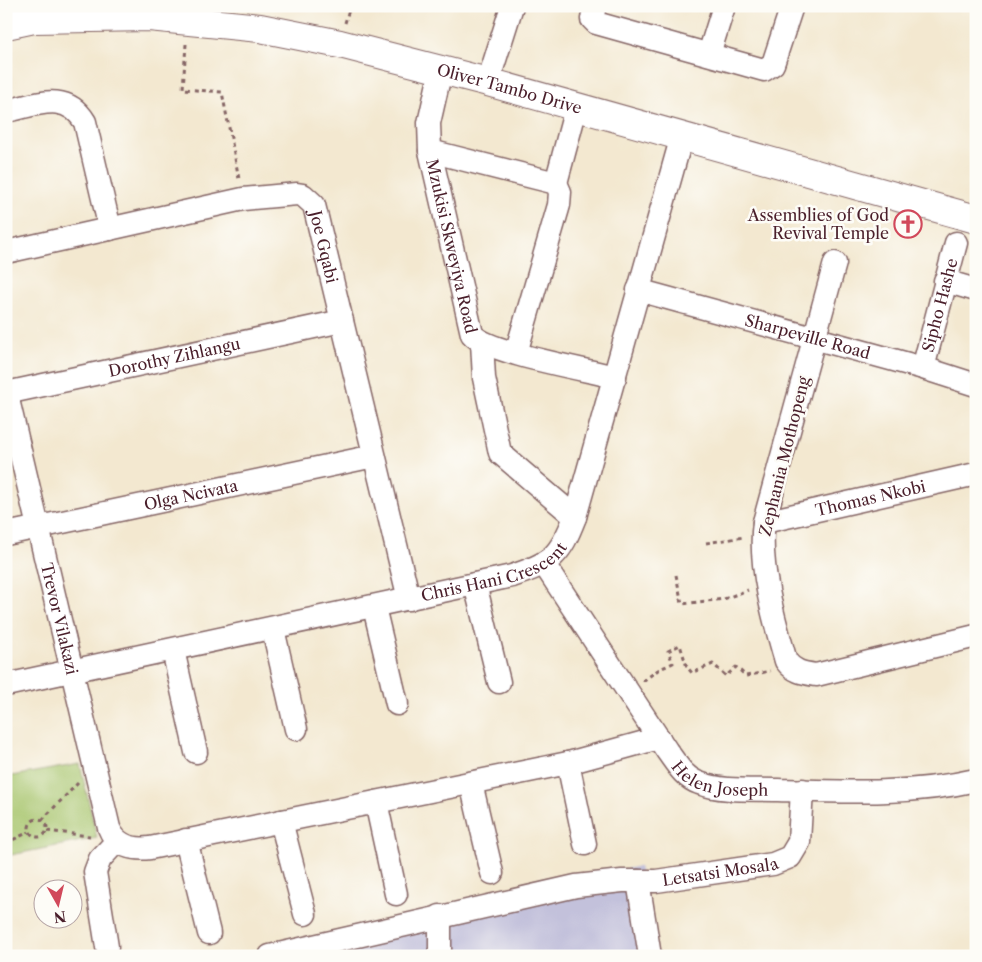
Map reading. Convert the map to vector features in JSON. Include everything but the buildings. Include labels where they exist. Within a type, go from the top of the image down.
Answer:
[{"type":"street","points":[[488,82],[512,6]]},
{"type":"street","points":[[595,6],[592,19],[596,23],[764,70],[770,68],[773,64],[792,6]]},
{"type":"street","points":[[709,54],[724,6]]},
{"type":"street","name":"Oliver Tambo Drive","points":[[6,13],[34,19]]},
{"type":"street","name":"Oliver Tambo Drive","points":[[6,25],[34,19],[149,17],[187,19],[260,28],[340,44],[488,82],[976,219]]},
{"type":"street","name":"Mzukisi Skweyiya Road","points":[[441,70],[429,123],[430,151],[470,329],[474,337],[482,342],[516,353],[615,376]]},
{"type":"street","points":[[6,110],[53,102],[72,106],[79,113],[85,122],[110,229]]},
{"type":"street","points":[[516,353],[559,205],[560,192],[556,183],[576,108]]},
{"type":"street","name":"Chris Hani Crescent","points":[[6,685],[512,576],[544,564],[561,548],[575,517],[682,136]]},
{"type":"street","points":[[430,151],[556,183]]},
{"type":"street","name":"Joe Gqabi","points":[[6,252],[243,199],[303,195],[314,205],[409,599]]},
{"type":"street","name":"Sipho Hashe","points":[[923,368],[956,242]]},
{"type":"street","name":"Zephania Mothopeng","points":[[786,661],[762,556],[763,529],[835,264]]},
{"type":"street","points":[[945,281],[976,290]]},
{"type":"street","name":"Sharpeville Road","points":[[638,290],[814,340],[923,368],[976,385]]},
{"type":"street","name":"Dorothy Zihlangu","points":[[6,393],[342,321]]},
{"type":"street","points":[[482,342],[484,378],[500,453],[575,517]]},
{"type":"street","name":"Trevor Vilakazi","points":[[6,393],[95,773],[114,837]]},
{"type":"street","name":"Olga Ncivata","points":[[6,534],[374,456]]},
{"type":"street","name":"Thomas Nkobi","points":[[763,529],[976,474]]},
{"type":"street","name":"Helen Joseph","points":[[544,564],[658,738],[688,778],[698,783],[724,788],[802,790],[925,790],[976,780]]},
{"type":"street","points":[[475,584],[499,682]]},
{"type":"street","points":[[374,607],[397,704]]},
{"type":"street","points":[[273,629],[296,728]]},
{"type":"street","points":[[786,661],[792,668],[802,673],[816,674],[976,636]]},
{"type":"street","points":[[172,650],[196,752]]},
{"type":"street","points":[[107,947],[95,872],[100,859],[114,837],[127,847],[138,849],[568,764],[658,738]]},
{"type":"street","points":[[568,764],[585,844]]},
{"type":"street","points":[[471,783],[492,873]]},
{"type":"street","name":"Letsatsi Mosala","points":[[270,956],[576,886],[638,881],[656,882],[772,864],[790,857],[800,842],[802,790]]},
{"type":"street","points":[[376,802],[396,894]]},
{"type":"street","points":[[281,822],[305,914]]},
{"type":"street","points":[[186,840],[209,933]]},
{"type":"street","points":[[638,881],[650,956]]},
{"type":"street","points":[[440,916],[440,956]]},
{"type":"path","points":[[187,19],[183,89],[222,92],[243,199]]},
{"type":"path","points":[[706,543],[763,529]]},
{"type":"path","points":[[676,575],[682,604],[724,599],[768,585]]},
{"type":"path","points":[[629,692],[658,670],[673,663],[668,650],[680,645],[692,673],[713,664],[726,676],[736,667],[746,676],[773,670],[786,661]]},
{"type":"path","points":[[42,820],[45,814],[82,780],[95,773]]},
{"type":"path","points":[[34,819],[42,820],[47,824],[47,831],[42,837],[35,837],[29,832],[29,825],[34,819]]},
{"type":"path","points":[[47,831],[114,837]]},
{"type":"path","points":[[6,843],[29,832]]},
{"type":"shaded area","points":[[639,866],[656,956],[249,956]]},
{"type":"green space","points":[[80,764],[97,838],[6,856],[6,777]]},
{"type":"place","name":"Assemblies of God Revival Temple","points":[[908,224]]}]
